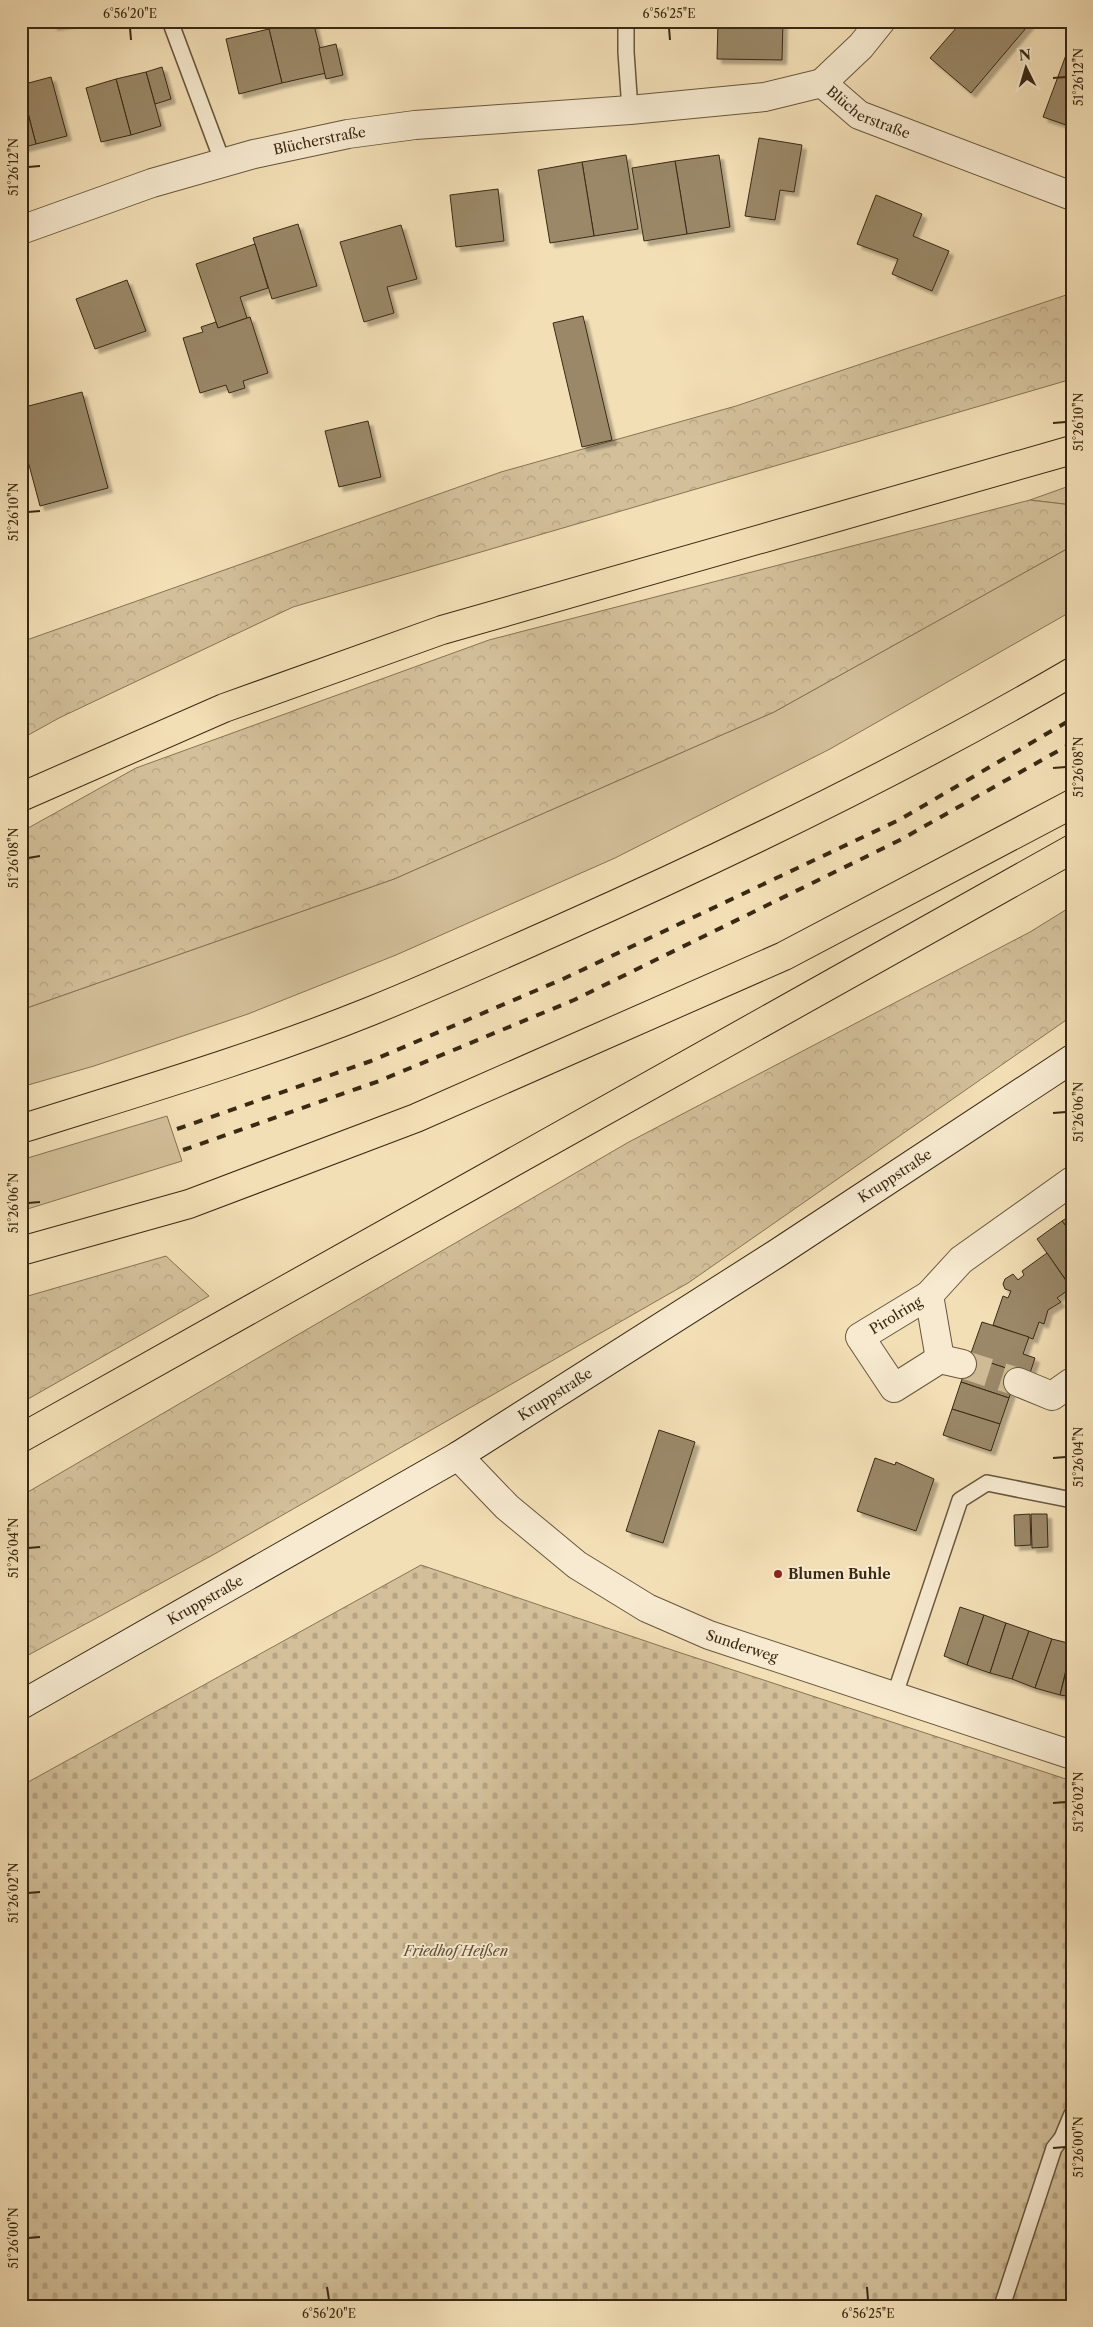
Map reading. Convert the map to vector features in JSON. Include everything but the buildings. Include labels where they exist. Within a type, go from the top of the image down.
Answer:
[{"type":"highway","points":[[21,797],[224,708],[442,630],[1072,450]]},
{"type":"highway","points":[[21,1129],[229,1063],[370,1011],[510,951],[733,850],[862,785],[1072,672]]},
{"type":"highway","points":[[21,1252],[189,1204],[416,1118],[784,956],[1072,804]]},
{"type":"highway","points":[[21,1438],[406,1224],[1072,849]]},
{"type":"street","points":[[822,83],[861,46],[881,21]]},
{"type":"street","name":"Blücherstraße","points":[[21,230],[152,183],[254,154],[348,134],[416,124],[630,110],[765,97],[822,83],[859,115],[1072,196]]},
{"type":"street","name":"Kruppstraße","points":[[21,1705],[458,1456],[776,1254],[1072,1058]]},
{"type":"street","name":"Pirolring","points":[[929,1295],[951,1361],[894,1388],[860,1337],[929,1295],[960,1260],[1072,1181]]},
{"type":"street","points":[[1018,1382],[1052,1396],[1072,1382]]},
{"type":"street","name":"Sunderweg","points":[[458,1456],[507,1507],[577,1564],[647,1608],[709,1635],[1072,1755]]},
{"type":"lane","points":[[170,21],[223,163]]},
{"type":"lane","points":[[626,21],[630,110]]},
{"type":"lane","points":[[894,1697],[960,1500],[987,1483],[1072,1500]]},
{"type":"lane","points":[[1002,2306],[1054,2148],[1062,2138],[1072,2114]]},
{"type":"green space","points":[[1072,293],[1072,379],[293,607],[59,718],[21,739],[21,642],[501,472],[736,406]]},
{"type":"green space","points":[[1072,485],[1072,505],[1030,500]]},
{"type":"green space","points":[[1030,500],[1072,505],[1072,546],[774,712],[394,879],[21,1010],[21,832],[136,768],[489,640]]},
{"type":"green space","points":[[1072,546],[1072,611],[830,749],[615,858],[396,955],[248,1014],[94,1066],[21,1087],[21,1010],[394,879],[774,712]]},
{"type":"green space","points":[[1072,906],[1072,1016],[688,1283],[211,1556],[21,1659],[21,1496],[627,1143],[1030,932]]},
{"type":"green space","points":[[167,1116],[182,1161],[21,1211],[21,1160]]},
{"type":"green space","points":[[166,1256],[209,1296],[21,1403],[21,1298]]},
{"type":"green space","name":"Friedhof Heißen","points":[[421,1565],[675,1651],[1072,1781],[1072,2306],[21,2306],[21,1786]]},
{"type":"tunnel","points":[[962,1364],[1018,1382]]},
{"type":"railway","points":[[177,1129],[371,1061],[563,979],[899,820],[1072,719]]},
{"type":"railway","points":[[183,1150],[379,1081],[574,1000],[900,840],[1072,743]]},
{"type":"place","name":"Blumen Buhle","points":[[778,1574]]}]
